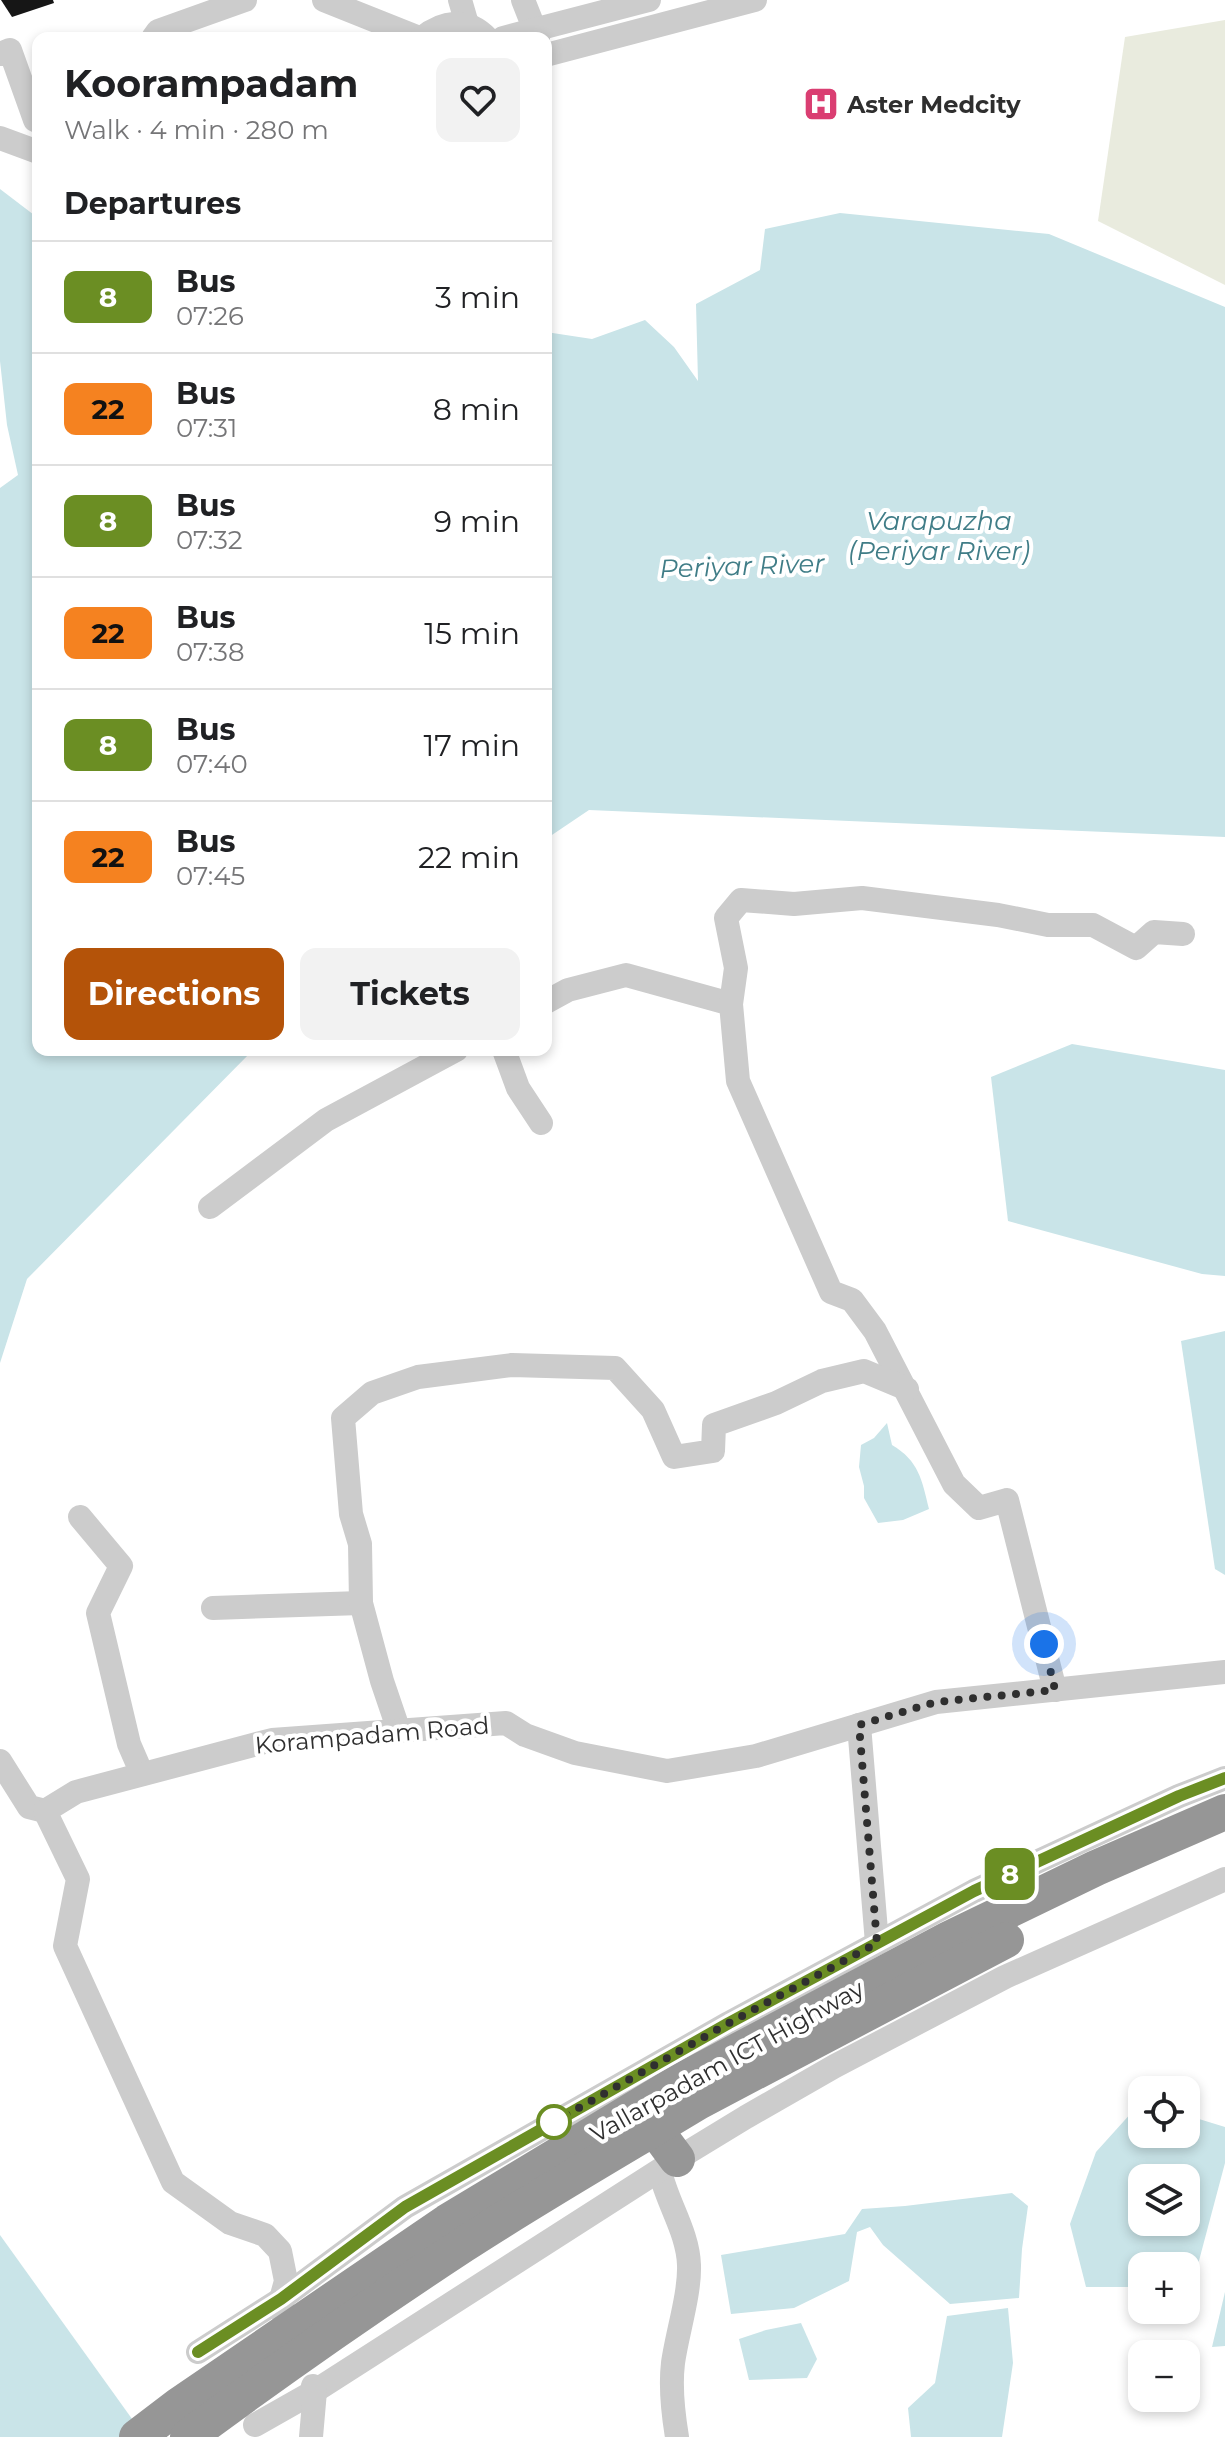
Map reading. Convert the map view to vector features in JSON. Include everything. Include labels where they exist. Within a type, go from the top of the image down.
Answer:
[{"type":"highway","name":"Vallarpadam ICT Highway","points":[[188,2424],[447,2222],[673,2070],[1096,1868],[1225,1812]]},
{"type":"highway","name":"Vallarpadam ICT Highway","points":[[137,2437],[188,2424],[289,2364],[465,2244],[711,2094],[970,1957],[1110,1888],[1225,1838]]},
{"type":"highway","points":[[654,2128],[668,2165]]},
{"type":"street","points":[[157,32],[245,0]]},
{"type":"street","points":[[324,0],[406,32]]},
{"type":"street","points":[[460,0],[467,24]]},
{"type":"street","points":[[523,0],[536,32]]},
{"type":"street","points":[[544,32],[649,0]]},
{"type":"street","points":[[552,53],[755,0]]},
{"type":"street","points":[[429,32],[450,23],[467,24],[481,32]]},
{"type":"street","points":[[3,47],[32,113]]},
{"type":"street","points":[[0,138],[32,150]]},
{"type":"street","points":[[1055,1690],[1007,1500],[979,1508],[954,1484],[875,1331],[852,1300],[831,1292],[738,1081],[731,1004],[736,968],[726,918],[741,900],[794,904],[862,898],[998,915],[1048,925],[1093,925],[1136,948],[1154,932],[1183,934]]},
{"type":"street","points":[[552,999],[568,990],[626,975],[731,1004]]},
{"type":"street","points":[[210,1207],[326,1120],[445,1056]]},
{"type":"street","points":[[506,1056],[518,1088],[541,1123]]},
{"type":"street","points":[[399,1731],[361,1603],[360,1544],[351,1514],[343,1418],[372,1393],[418,1377],[512,1365],[615,1368],[653,1410],[674,1457],[713,1451],[714,1425],[776,1403],[822,1381],[864,1371],[907,1389]]},
{"type":"street","points":[[80,1517],[121,1566],[98,1613],[129,1744],[142,1774]]},
{"type":"street","points":[[213,1608],[361,1603]]},
{"type":"street","name":"Korampadam Road","points":[[45,1811],[76,1792],[272,1740],[506,1723],[525,1735],[575,1753],[667,1771],[756,1756],[936,1702],[1225,1672]]},
{"type":"street","points":[[859,1725],[877,1943]]},
{"type":"street","points":[[0,1761],[29,1807],[45,1811],[78,1879],[65,1946],[173,2182],[230,2223],[265,2235],[280,2251],[286,2281],[283,2310]]},
{"type":"street","points":[[198,2352],[283,2310],[405,2207],[673,2070],[877,1943],[974,1891],[1179,1796],[1225,1778]]},
{"type":"street","points":[[255,2425],[668,2165],[835,2066],[1005,1977],[1225,1879]]},
{"type":"street","points":[[668,2165],[664,2192],[679,2223],[689,2265],[673,2364],[672,2405],[677,2437]]},
{"type":"street","points":[[311,2437],[314,2389]]},
{"type":"shaded area","points":[[1225,20],[1225,285],[1098,221],[1125,37]]},
{"type":"water","points":[[0,189],[32,213],[32,1056],[247,1056],[27,1279],[0,1363],[0,488],[18,475],[7,425],[0,361]]},
{"type":"water","name":"Varapuzha (Periyar River)","points":[[840,213],[1049,234],[1225,307],[1225,837],[589,810],[552,835],[552,333],[592,339],[645,320],[674,347],[698,381],[696,304],[760,270],[765,229]]},
{"type":"water","points":[[1072,1044],[1225,1070],[1225,1276],[1202,1274],[1008,1221],[991,1077]]},
{"type":"water","points":[[1225,1331],[1225,1575],[1215,1569],[1181,1341]]},
{"type":"water","points":[[887,1423],[892,1445],[908,1458],[918,1472],[929,1509],[903,1520],[878,1523],[864,1498],[859,1467],[861,1445],[874,1438]]},
{"type":"water","points":[[1128,2117],[1128,2148],[1200,2148],[1200,2119],[1225,2127],[1225,2163],[1200,2257],[1200,2252],[1128,2252],[1128,2287],[1086,2287],[1070,2224],[1096,2152]]},
{"type":"water","points":[[1012,2193],[1028,2206],[1019,2298],[950,2304],[883,2245],[870,2227],[857,2232],[849,2281],[794,2308],[731,2314],[721,2255],[845,2234],[862,2209]]},
{"type":"water","points":[[0,2235],[145,2437],[0,2437]]},
{"type":"water","points":[[1225,2292],[1225,2346],[1212,2347]]},
{"type":"water","points":[[1008,2308],[1013,2363],[1002,2437],[911,2437],[908,2408],[935,2383],[947,2316]]},
{"type":"water","points":[[801,2323],[817,2359],[807,2378],[749,2380],[739,2339]]},
{"type":"building","points":[[1,0],[53,0],[54,3],[12,17]]},
{"type":"bus line","name":"8","points":[[198,2352],[281,2299],[405,2207],[729,2023],[974,1891],[1179,1796],[1225,1778]]},
{"type":"place","name":"Aster Medcity","points":[[821,104]]},
{"type":"route","points":[[554,2122],[877,1943],[859,1725],[936,1702],[1055,1690],[1044,1644]]},
{"type":"water label","name":"Periyar River","points":[[742,566]]}]
